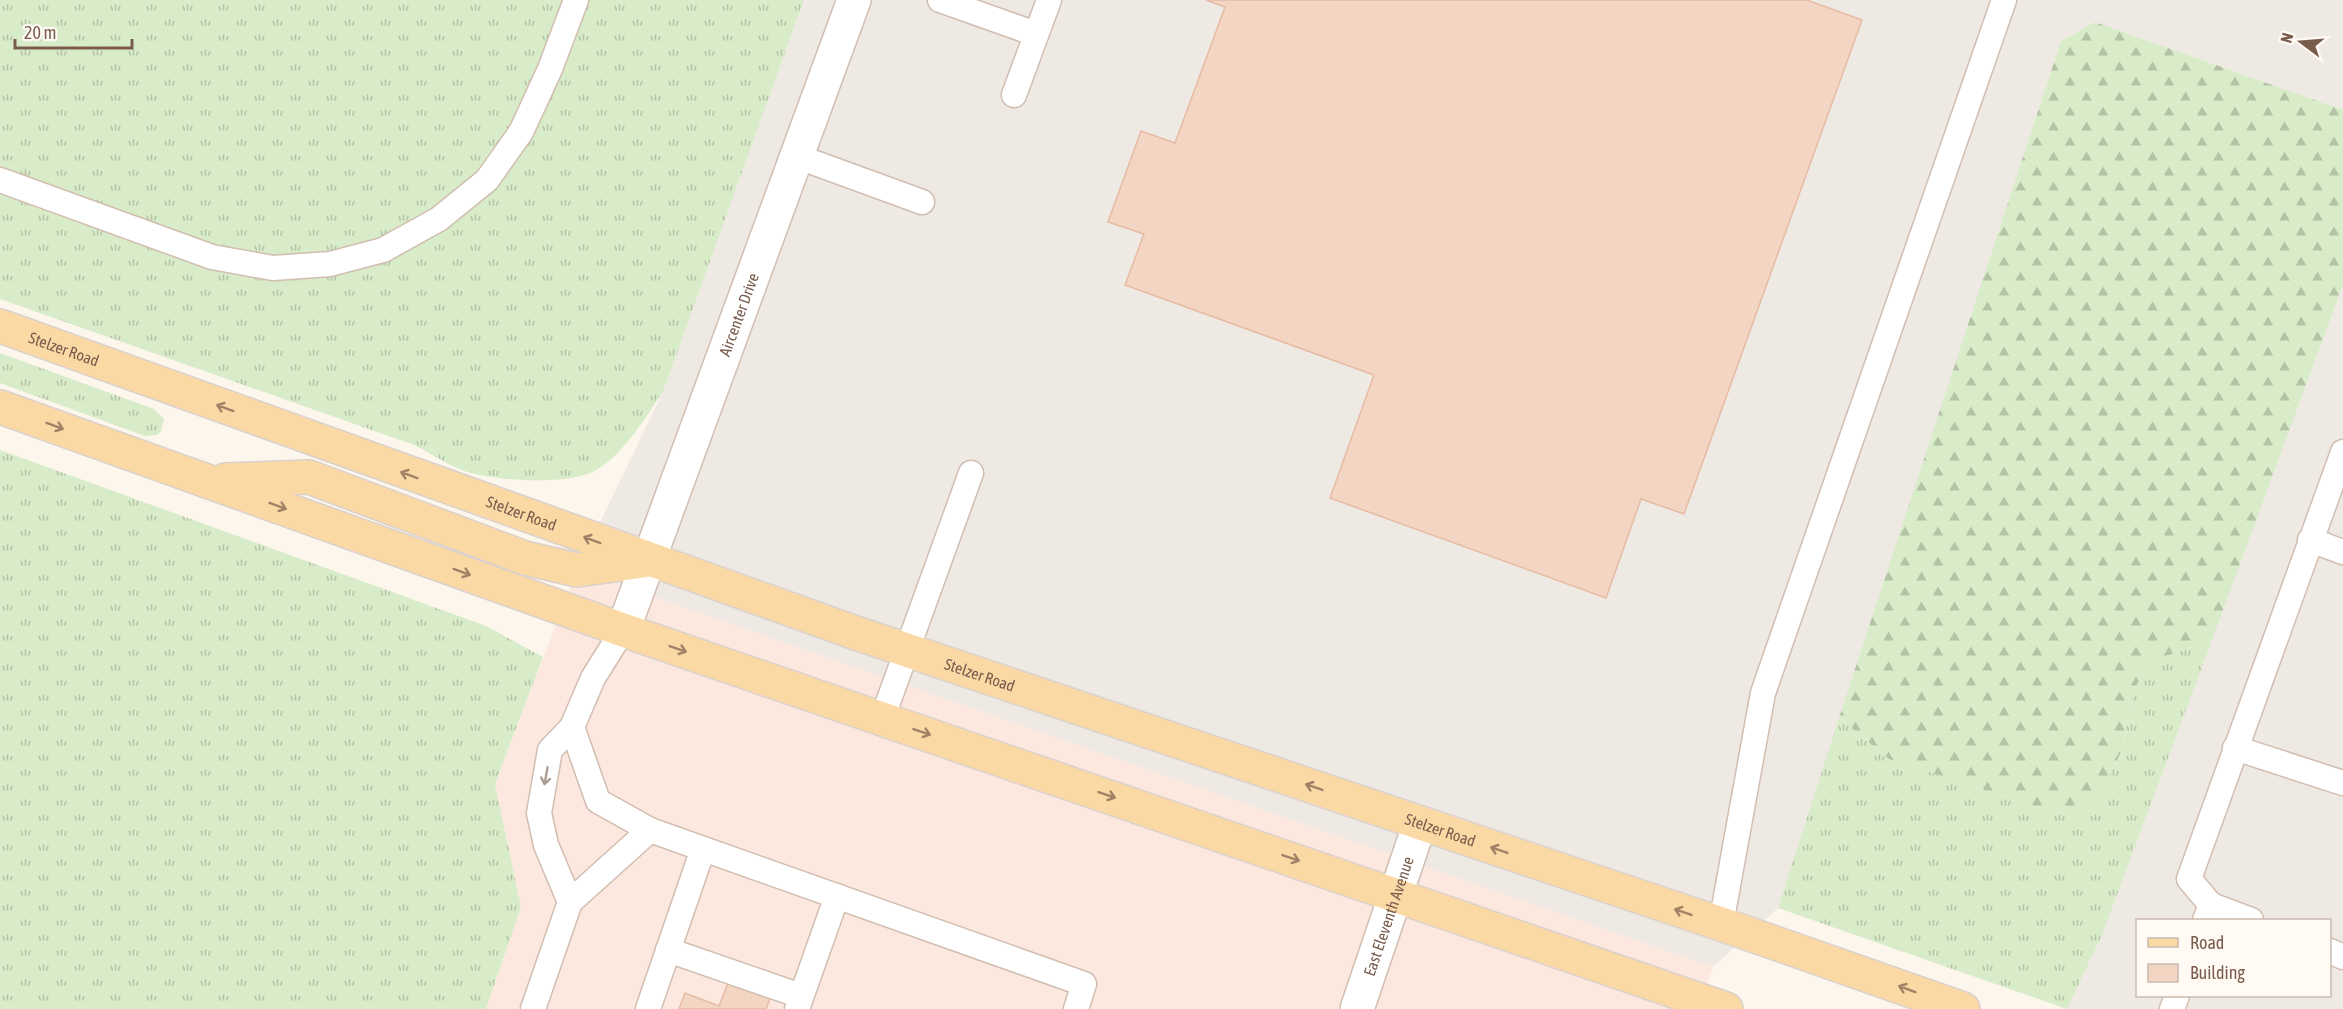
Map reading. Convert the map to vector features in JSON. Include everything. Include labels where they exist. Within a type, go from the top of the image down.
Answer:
[{"type":"main road","name":"Stelzer Road","points":[[0,326],[648,560],[906,650],[1721,924],[1962,1009]]},
{"type":"main road","points":[[0,406],[623,630],[1726,1009]]},
{"type":"main road","points":[[206,480],[309,477],[525,558],[577,570],[648,560]]},
{"type":"street","name":"Aircenter Drive","points":[[623,630],[854,0]]},
{"type":"street","name":"East Eleventh Avenue","points":[[1357,1009],[1420,823]]},
{"type":"lane","points":[[0,180],[212,257],[273,268],[330,264],[384,250],[439,219],[487,180],[521,132],[550,69],[576,0]]},
{"type":"lane","points":[[940,0],[1036,34]]},
{"type":"lane","points":[[1014,95],[1049,0]]},
{"type":"lane","points":[[1721,924],[1763,693],[2004,0]]},
{"type":"lane","points":[[796,156],[922,202]]},
{"type":"lane","points":[[2241,919],[2208,913],[2189,879],[2343,452]]},
{"type":"lane","points":[[882,719],[971,473]]},
{"type":"lane","points":[[2310,540],[2343,552]]},
{"type":"lane","points":[[570,902],[546,845],[539,813],[550,750],[572,727],[593,678],[623,630]]},
{"type":"lane","points":[[572,727],[598,801],[650,830],[1084,984],[1076,1009]]},
{"type":"lane","points":[[2235,748],[2343,783]]},
{"type":"lane","points":[[533,1009],[570,902],[650,830]]},
{"type":"lane","points":[[648,1009],[702,849]]},
{"type":"lane","points":[[668,950],[799,1003],[837,896]]},
{"type":"shaded area","points":[[804,0],[2343,0],[2343,110],[2095,22],[2061,41],[1778,908],[1713,967],[577,570],[663,392]]},
{"type":"shaded area","points":[[2343,285],[2343,1009],[2067,1009],[2102,935]]},
{"type":"shaded area","points":[[577,570],[1713,967],[1698,1009],[486,1009],[521,907],[495,784]]},
{"type":"green space","points":[[0,0],[804,0],[663,392],[626,444],[598,469],[571,478],[517,480],[464,471],[414,445],[0,299]]},
{"type":"green space","points":[[2095,22],[2343,110],[2343,285],[2212,640],[2149,662],[2133,692],[2122,750],[2093,809],[2071,818],[1889,759],[1839,718],[2061,41]]},
{"type":"green space","points":[[0,353],[154,409],[164,419],[161,431],[157,435],[145,436],[0,383]]},
{"type":"green space","points":[[0,450],[486,626],[543,657],[495,784],[521,907],[486,1009],[0,1009]]},
{"type":"green space","points":[[2212,640],[2102,935],[2067,1009],[1778,908],[1839,718],[1889,759],[2071,818],[2093,809],[2122,750],[2133,692],[2149,662]]},
{"type":"building","points":[[1206,0],[1807,0],[1862,20],[1684,514],[1641,499],[1606,598],[1330,498],[1374,375],[1125,285],[1144,234],[1108,222],[1141,131],[1175,143],[1225,7]]},
{"type":"building","points":[[729,981],[771,996],[766,1009],[679,1009],[685,993],[719,1006]]}]
